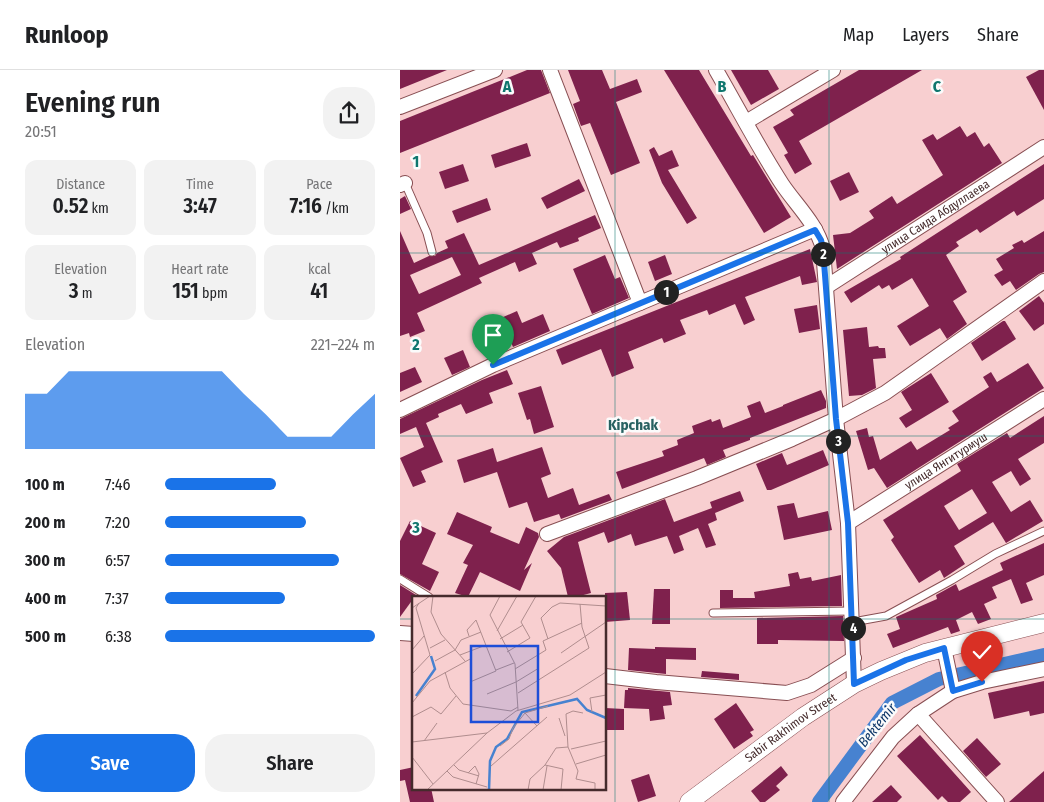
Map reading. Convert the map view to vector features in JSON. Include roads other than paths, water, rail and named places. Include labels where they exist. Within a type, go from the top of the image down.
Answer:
[{"type":"street","points":[[400,107],[495,70]]},
{"type":"street","points":[[550,70],[640,303]]},
{"type":"street","points":[[716,70],[782,184],[821,240],[836,419],[848,523],[854,684]]},
{"type":"street","points":[[746,122],[833,70]]},
{"type":"street","name":"улица Саида Абдуллаева","points":[[826,287],[1044,147]]},
{"type":"street","points":[[400,410],[493,365],[815,230]]},
{"type":"street","points":[[547,534],[697,478],[836,419],[886,393],[1044,281]]},
{"type":"street","name":"улица Янгитурмуш","points":[[848,523],[1044,399]]},
{"type":"street","name":"Sabir Rakhimov Street","points":[[689,802],[803,717],[854,684],[906,660],[946,657],[1044,623]]},
{"type":"street","points":[[946,657],[952,686]]},
{"type":"street","points":[[606,676],[786,692],[811,685],[854,658]]},
{"type":"street","points":[[843,802],[893,737],[952,686],[982,682],[1044,668]]},
{"type":"street","points":[[918,714],[997,802]]},
{"type":"lane","points":[[403,184],[427,233],[432,252]]},
{"type":"lane","points":[[713,613],[853,617],[886,616],[996,554],[1044,532]]},
{"type":"lane","points":[[400,580],[427,596]]},
{"type":"waterway","name":"Bektemir","points":[[819,802],[892,703],[939,679],[1044,655]]},
{"type":"district","name":"Kipchak","points":[[633,425]]}]
